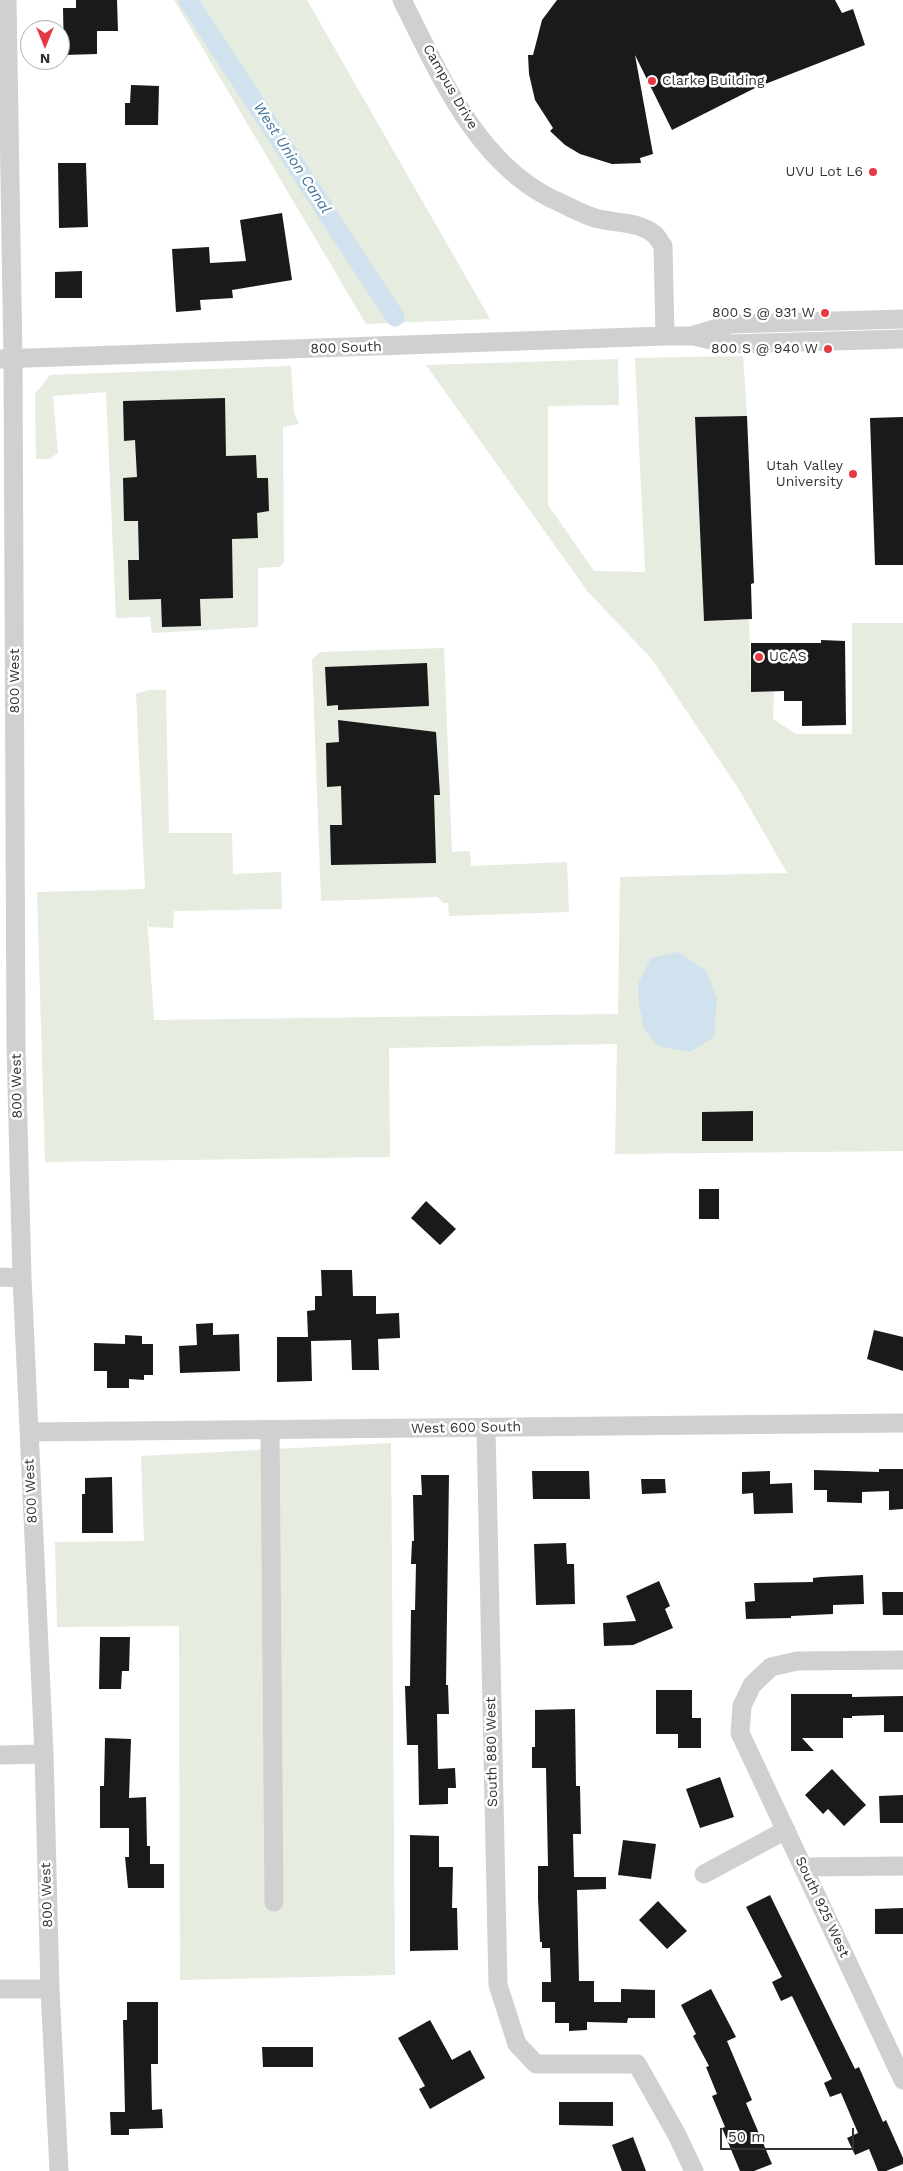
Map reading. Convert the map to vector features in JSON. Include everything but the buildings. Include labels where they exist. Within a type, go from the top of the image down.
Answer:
[{"type":"street","name":"800 West","points":[[7,0],[8,1047],[22,1278],[44,1754],[50,1989],[59,2171]]},
{"type":"street","name":"Campus Drive","points":[[402,0],[436,66],[474,130],[510,170],[548,197],[593,217],[638,226],[654,234],[663,246],[665,336]]},
{"type":"street","name":"800 South","points":[[693,336],[731,324],[903,319]]},
{"type":"street","name":"800 South","points":[[7,359],[665,336],[693,336],[729,344],[903,339]]},
{"type":"street","points":[[0,1277],[22,1278]]},
{"type":"street","name":"West 600 South","points":[[29,1432],[903,1423]]},
{"type":"street","name":"South 880 West","points":[[486,1428],[498,1985],[516,2044],[536,2064],[637,2064],[677,2135],[694,2171]]},
{"type":"street","points":[[270,1430],[274,1902]]},
{"type":"street","name":"South 925 West","points":[[903,1660],[797,1661],[771,1667],[752,1685],[742,1706],[740,1733],[903,2080]]},
{"type":"street","points":[[0,1755],[44,1754]]},
{"type":"street","points":[[704,1874],[786,1830]]},
{"type":"street","points":[[803,1867],[903,1866]]},
{"type":"street","points":[[0,1989],[50,1989]]},
{"type":"shaded area","points":[[174,0],[307,0],[490,319],[366,324]]},
{"type":"shaded area","points":[[743,356],[747,416],[695,417],[704,621],[749,619],[751,692],[774,691],[773,719],[796,734],[852,734],[852,623],[903,623],[903,1151],[615,1154],[617,1044],[389,1048],[390,1157],[45,1162],[37,892],[145,889],[136,694],[148,690],[166,690],[169,833],[232,833],[233,874],[281,872],[282,909],[174,911],[173,928],[149,927],[147,917],[154,1020],[618,1014],[620,877],[787,873],[740,791],[651,658],[588,592],[426,365],[618,359],[619,405],[548,406],[548,505],[594,571],[645,572],[635,358]]},
{"type":"shaded area","points":[[291,366],[294,412],[299,424],[283,427],[284,563],[279,567],[258,568],[258,627],[152,633],[150,617],[116,618],[106,392],[53,396],[58,453],[49,459],[36,459],[35,394],[50,375]]},
{"type":"shaded area","points":[[444,648],[452,852],[470,851],[471,866],[567,862],[569,912],[449,916],[448,903],[443,903],[438,897],[321,901],[312,659],[320,652]]},
{"type":"shaded area","points":[[391,1443],[395,1975],[180,1980],[179,1626],[57,1627],[55,1542],[144,1541],[141,1456]]},
{"type":"water","points":[[679,952],[706,971],[717,998],[714,1037],[690,1052],[658,1046],[644,1029],[639,1004],[638,984],[651,958]]},
{"type":"waterway","name":"West Union Canal","points":[[188,0],[395,317]]},
{"type":"place","name":"Clarke Building","points":[[652,81]]},
{"type":"place","name":"UVU Lot L6","points":[[873,172]]},
{"type":"place","name":"800 S @ 931 W","points":[[825,313]]},
{"type":"place","name":"800 S @ 940 W","points":[[828,349]]},
{"type":"place","name":"Utah Valley University","points":[[853,474]]},
{"type":"place","name":"UCAS","points":[[759,657]]}]
